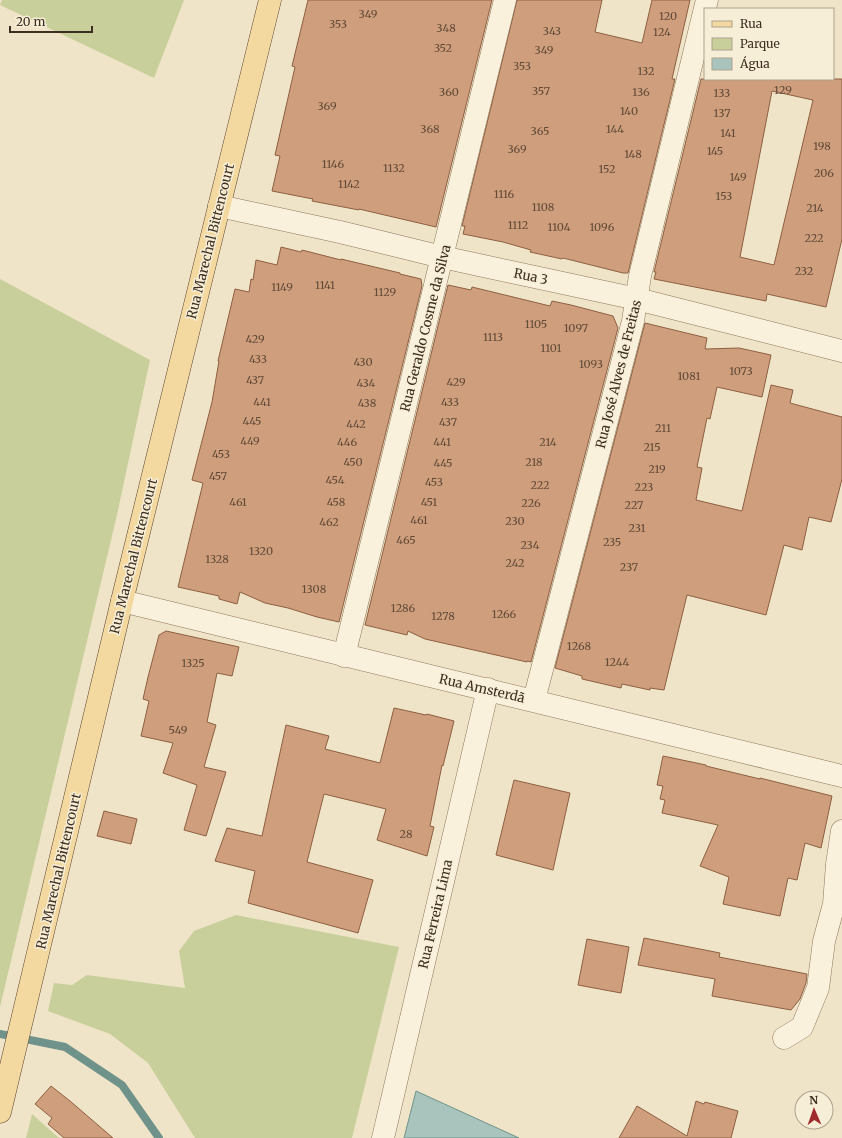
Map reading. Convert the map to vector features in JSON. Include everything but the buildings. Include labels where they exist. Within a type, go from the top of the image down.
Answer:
[{"type":"main road","name":"Rua Marechal Bittencourt","points":[[0,1112],[122,601],[270,0]]},
{"type":"street","name":"Rua Geraldo Cosme da Silva","points":[[344,656],[505,0]]},
{"type":"street","name":"Rua José Alves de Freitas","points":[[534,700],[633,321],[640,276],[704,12]]},
{"type":"street","name":"Rua 3","points":[[219,206],[636,299],[842,351]]},
{"type":"street","name":"Rua Amsterdã","points":[[122,601],[842,776]]},
{"type":"street","name":"Rua Ferreira Lima","points":[[383,1138],[488,689]]},
{"type":"street","points":[[784,1038],[802,1027],[818,988],[824,941],[834,904],[836,864],[842,831]]},
{"type":"green space","points":[[2,0],[184,0],[154,78],[0,5]]},
{"type":"green space","points":[[0,279],[150,360],[117,515],[0,1007]]},
{"type":"green space","points":[[236,915],[399,947],[352,1138],[195,1138],[148,1063],[110,1034],[48,1011],[54,983],[72,985],[87,975],[185,988],[179,951],[194,931]]},
{"type":"green space","points":[[32,1114],[59,1138],[26,1138]]},
{"type":"water","points":[[416,1091],[519,1138],[404,1138]]},
{"type":"waterway","points":[[0,1034],[65,1047],[122,1085],[159,1138]]}]
